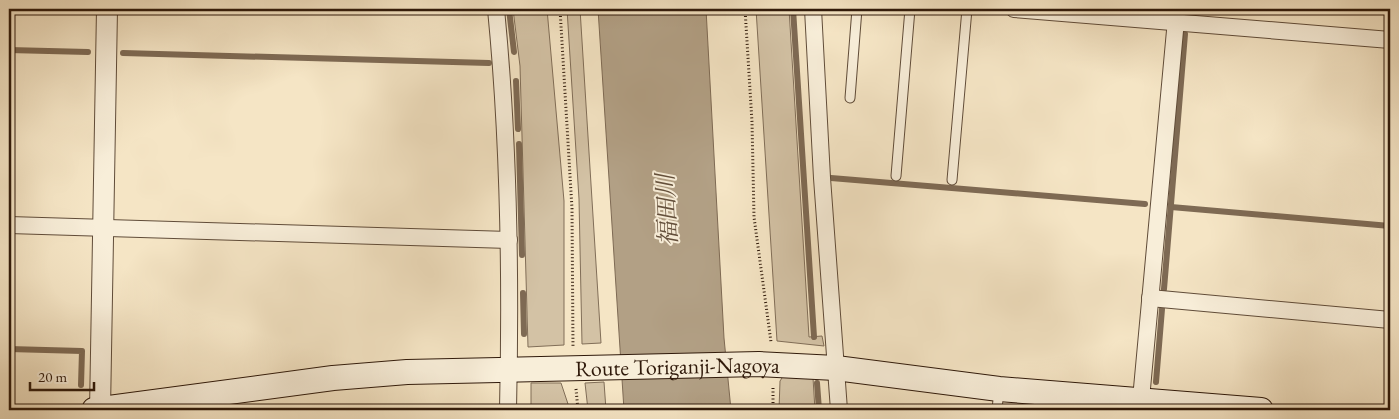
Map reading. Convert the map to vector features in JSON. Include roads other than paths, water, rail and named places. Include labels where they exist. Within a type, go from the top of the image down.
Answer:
[{"type":"main road","name":"Route Toriganji-Nagoya","points":[[98,410],[333,378],[407,372],[767,364],[836,368],[998,400],[1261,410]]},
{"type":"street","points":[[98,410],[108,9]]},
{"type":"street","points":[[496,9],[503,84],[509,240],[508,410]]},
{"type":"street","points":[[813,9],[822,178],[839,410]]},
{"type":"street","points":[[1014,9],[1177,15],[1390,40]]},
{"type":"street","points":[[1141,405],[1177,15]]},
{"type":"street","points":[[9,225],[509,240]]},
{"type":"street","points":[[1150,298],[1390,320]]},
{"type":"lane","points":[[850,98],[857,9]]},
{"type":"lane","points":[[896,176],[910,9]]},
{"type":"lane","points":[[952,180],[967,9]]},
{"type":"water","name":"福田川","points":[[598,9],[706,9],[724,338],[731,410],[624,410]]},
{"type":"waterway","points":[[509,9],[514,52]]},
{"type":"waterway","points":[[793,9],[814,337]]},
{"type":"waterway","points":[[1164,289],[1185,34]]},
{"type":"waterway","points":[[9,50],[88,52]]},
{"type":"waterway","points":[[123,53],[489,63]]},
{"type":"waterway","points":[[516,81],[518,129]]},
{"type":"waterway","points":[[519,144],[522,255]]},
{"type":"waterway","points":[[831,178],[1145,204]]},
{"type":"waterway","points":[[1171,207],[1390,226]]},
{"type":"waterway","points":[[523,293],[524,334]]},
{"type":"waterway","points":[[1156,382],[1162,309]]},
{"type":"waterway","points":[[9,349],[82,351],[81,385]]},
{"type":"waterway","points":[[817,383],[819,410]]}]
